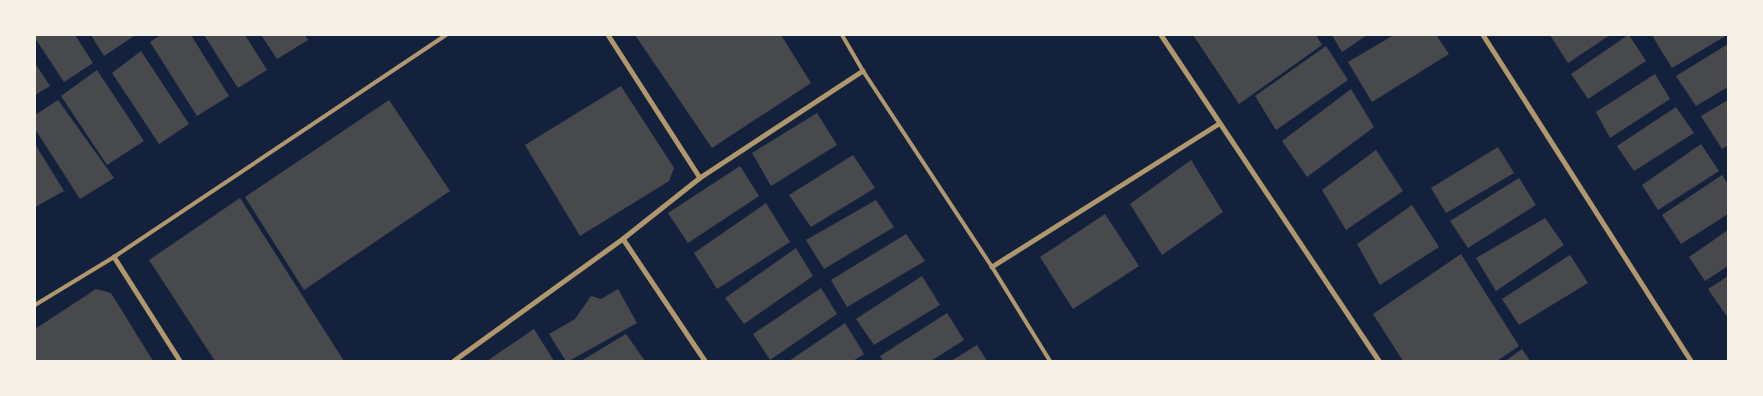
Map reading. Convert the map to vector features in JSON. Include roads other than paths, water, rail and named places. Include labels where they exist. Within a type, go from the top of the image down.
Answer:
[{"type":"street","points":[[608,35],[700,178]]},
{"type":"street","points":[[1161,35],[1379,361]]},
{"type":"street","points":[[1483,35],[1691,361]]},
{"type":"street","points":[[454,361],[623,239],[700,178],[864,71]]},
{"type":"street","points":[[992,267],[1219,124]]},
{"type":"street","points":[[623,239],[705,361]]},
{"type":"street","points":[[114,257],[180,361]]},
{"type":"lane","points":[[35,305],[114,257],[446,35]]},
{"type":"lane","points":[[842,35],[992,267],[1050,361]]}]
